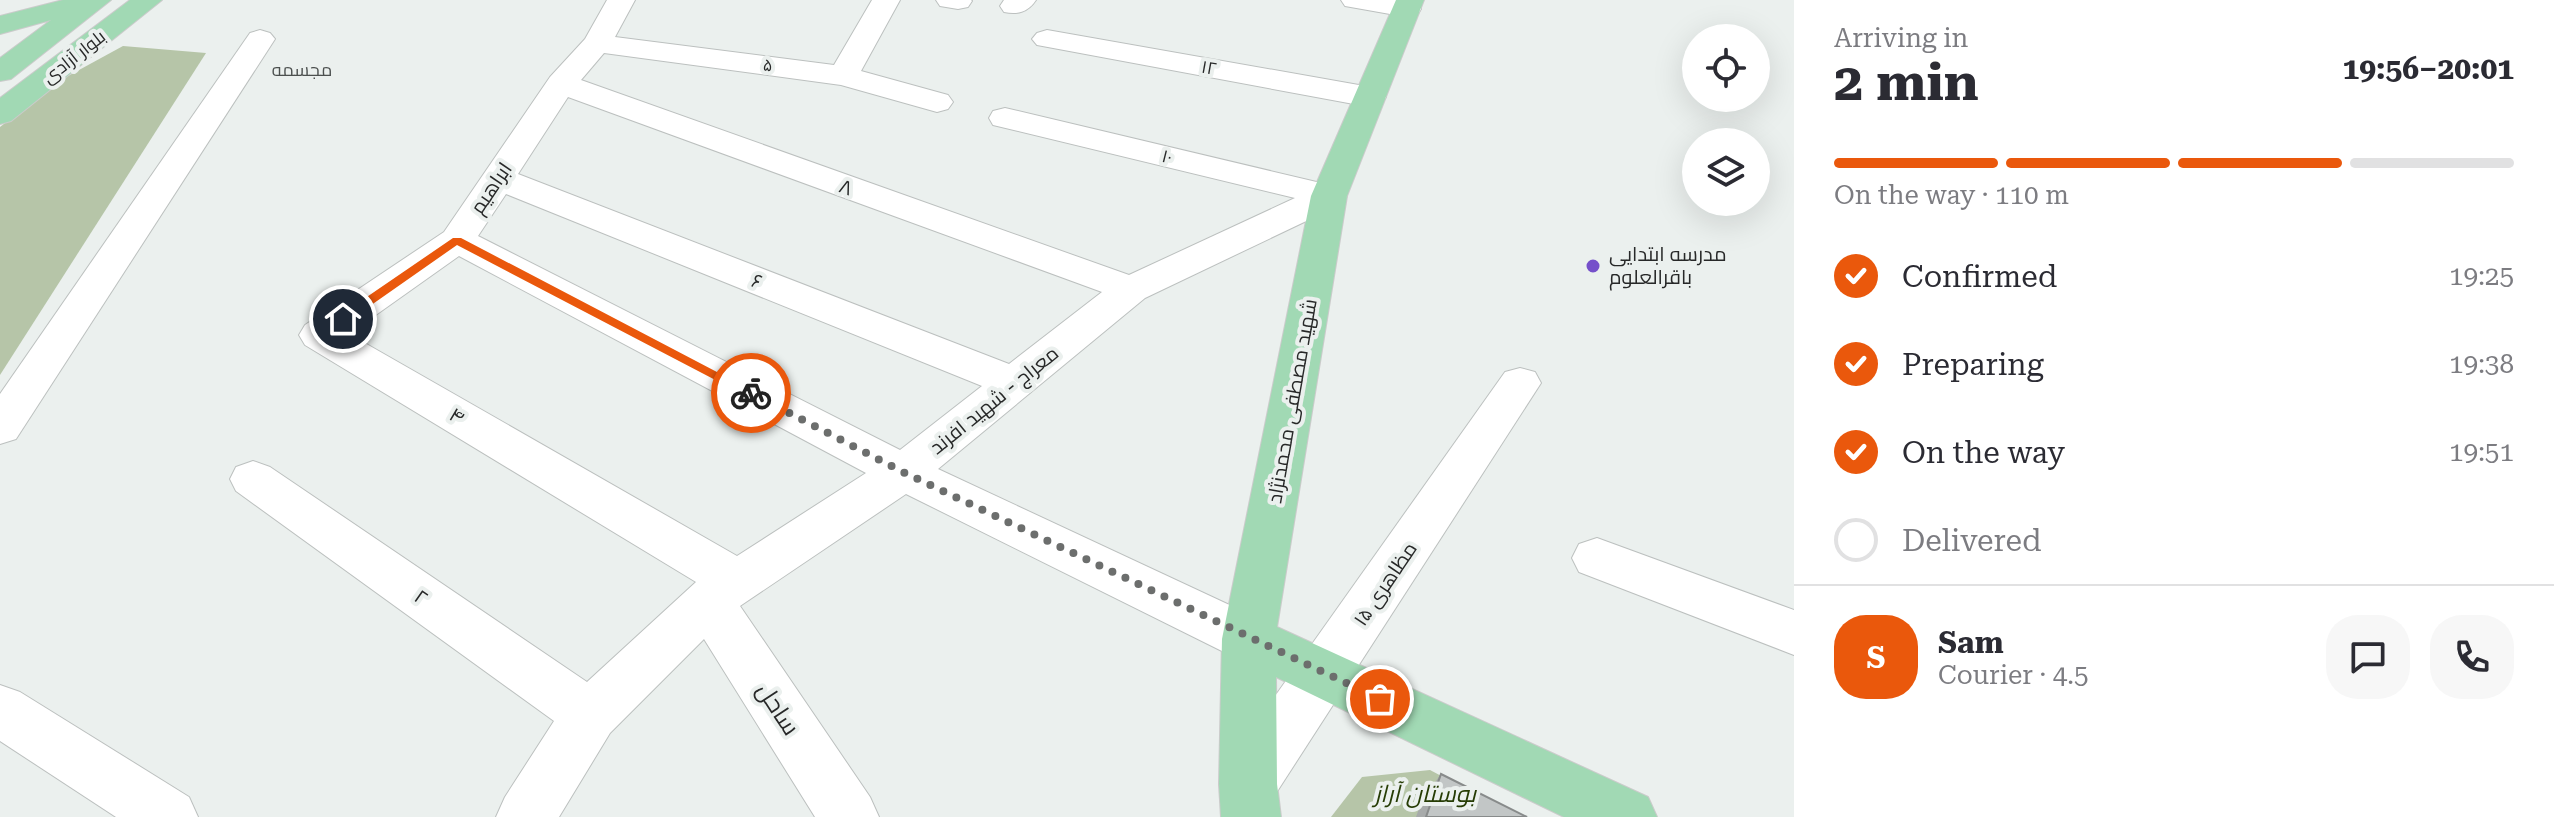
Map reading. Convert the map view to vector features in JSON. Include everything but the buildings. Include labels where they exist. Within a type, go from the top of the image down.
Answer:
[{"type":"main road","points":[[0,25],[96,0]]},
{"type":"main road","name":"بلوار آزادی","points":[[0,72],[96,0]]},
{"type":"main road","name":"بلوار آزادی","points":[[0,114],[148,0]]},
{"type":"main road","name":"شهید مصطفی محمدنژاد","points":[[1250,800],[1249,639],[1329,196],[1409,4]]},
{"type":"main road","points":[[1249,639],[1627,817]]},
{"type":"street","name":"ابراهیم","points":[[457,240],[561,84],[597,43],[621,0]]},
{"type":"street","points":[[843,76],[886,0]]},
{"type":"street","points":[[1355,0],[1409,4]]},
{"type":"street","points":[[0,428],[260,39]]},
{"type":"street","name":"۱۲","points":[[1047,39],[1370,97]]},
{"type":"street","name":"۵","points":[[597,43],[843,76],[937,102]]},
{"type":"street","name":"۸","points":[[561,84],[1131,289]]},
{"type":"street","name":"۱۰","points":[[1005,118],[1329,196]]},
{"type":"street","name":"۶","points":[[497,178],[1016,383]]},
{"type":"street","name":"معراج - شهید افرند","points":[[526,817],[590,715],[722,591],[903,472],[1131,289],[1329,196]]},
{"type":"street","points":[[457,240],[903,472],[1249,639]]},
{"type":"street","name":"۴","points":[[457,240],[320,335],[722,591]]},
{"type":"street","name":"۱۵ مظاهری","points":[[1250,800],[1325,673],[1520,383]]},
{"type":"street","name":"۲","points":[[253,479],[590,715]]},
{"type":"street","points":[[1597,558],[1794,633]]},
{"type":"street","name":"ساحل","points":[[722,591],[849,817]]},
{"type":"street","points":[[0,710],[168,817]]},
{"type":"green space","points":[[123,46],[206,53],[0,375],[0,127],[57,82]]},
{"type":"green space","name":"بوستان آراز","points":[[1430,770],[1519,817],[1331,817],[1362,777]]},
{"type":"way so far","points":[[751,393],[903,472],[1380,699]]},
{"type":"place","name":"مدرسه ابتدایی باقرالعلوم","points":[[1593,266]]},
{"type":"district","name":"مجسمه","points":[[302,70]]},
{"type":"route","points":[[343,319],[457,240],[751,393]]}]
